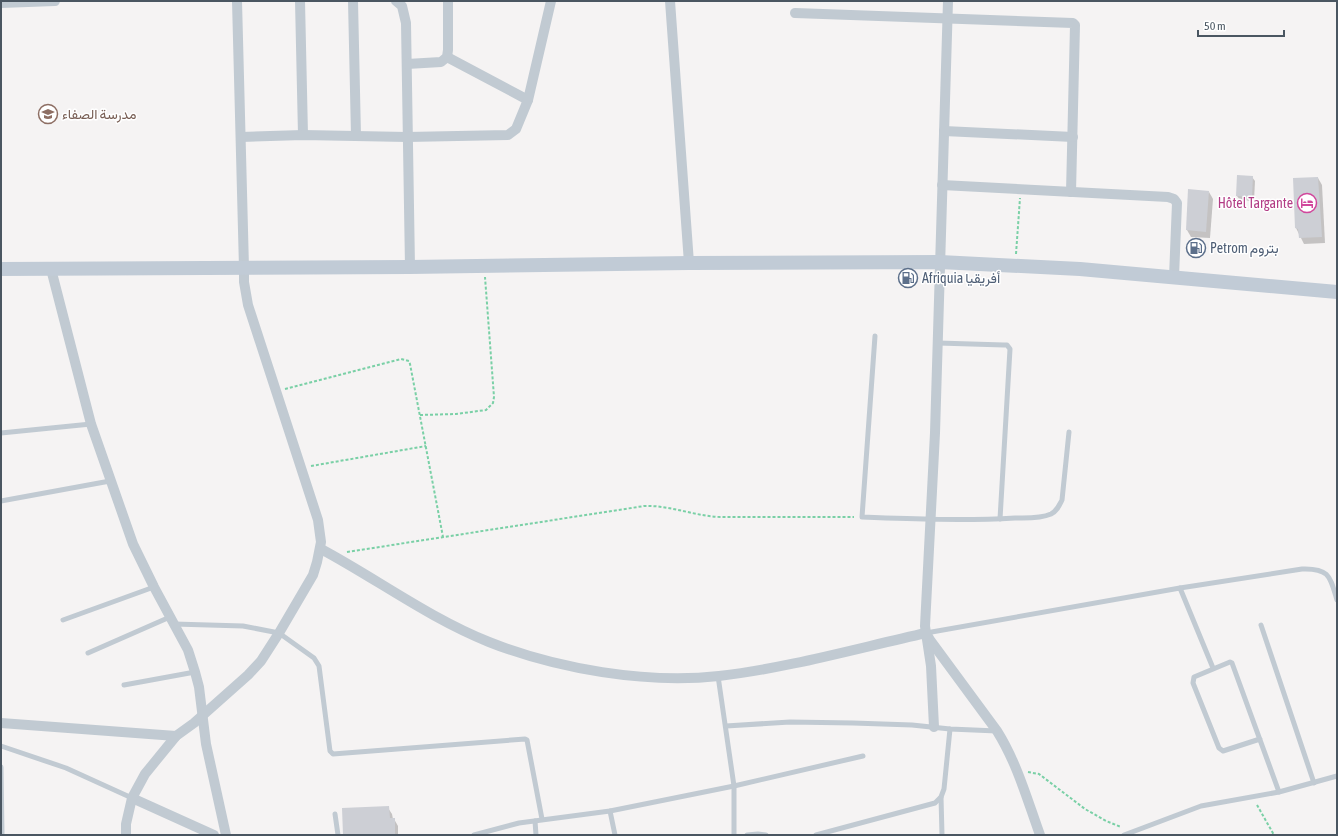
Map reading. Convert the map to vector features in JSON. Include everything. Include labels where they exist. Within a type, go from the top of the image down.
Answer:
[{"type":"main road","points":[[1,268],[410,267],[689,263],[940,262],[1016,265],[1174,277],[1337,292]]},
{"type":"street","points":[[1,3],[55,1]]},
{"type":"street","points":[[126,835],[126,824],[132,798],[145,774],[176,736],[230,692],[261,661],[279,633],[312,575],[321,549],[321,533],[318,520],[248,305],[244,282],[238,1]]},
{"type":"street","points":[[300,1],[303,135]]},
{"type":"street","points":[[353,1],[356,136]]},
{"type":"street","points":[[396,1],[402,6],[406,23],[410,267]]},
{"type":"street","points":[[407,64],[441,62],[447,57],[448,1]]},
{"type":"street","points":[[241,137],[303,135],[407,137],[508,135],[516,129],[528,100],[552,1]]},
{"type":"street","points":[[670,1],[689,263]]},
{"type":"street","points":[[934,727],[932,672],[925,619],[936,433],[948,1]]},
{"type":"street","points":[[796,13],[1076,24],[1072,192]]},
{"type":"street","points":[[447,57],[528,100]]},
{"type":"street","points":[[944,131],[1073,136]]},
{"type":"street","points":[[942,185],[1168,197],[1174,199],[1176,204],[1174,277]]},
{"type":"street","points":[[51,268],[90,424],[110,481],[133,544],[154,588],[188,650],[195,672],[203,714],[206,744],[226,835]]},
{"type":"street","points":[[321,549],[451,625],[488,642],[522,654],[571,666],[615,673],[665,678],[718,676],[768,668],[926,633]]},
{"type":"street","points":[[926,633],[948,666],[997,731],[1005,744],[1017,770],[1040,835]]},
{"type":"street","points":[[1,723],[176,736]]},
{"type":"street","points":[[132,798],[214,835]]},
{"type":"lane","points":[[875,336],[862,517],[1000,519],[1044,516],[1052,514],[1058,508],[1062,500],[1069,432]]},
{"type":"lane","points":[[938,343],[1007,345],[1010,349],[1000,519]]},
{"type":"lane","points":[[1,433],[90,424]]},
{"type":"lane","points":[[1,501],[110,481]]},
{"type":"lane","points":[[926,633],[1180,588],[1302,569],[1321,570],[1328,574],[1337,600]]},
{"type":"lane","points":[[63,620],[154,588]]},
{"type":"lane","points":[[1180,588],[1214,668]]},
{"type":"lane","points":[[88,652],[172,620],[243,626],[279,633],[318,662],[331,753],[336,754],[525,739],[527,740],[542,819]]},
{"type":"lane","points":[[1261,625],[1314,783]]},
{"type":"lane","points":[[1260,739],[1223,751],[1219,748],[1193,683],[1194,677],[1230,662],[1232,663],[1260,739],[1279,792]]},
{"type":"lane","points":[[124,685],[195,672]]},
{"type":"lane","points":[[718,676],[734,786],[734,835]]},
{"type":"lane","points":[[726,726],[798,722],[897,724],[950,729],[997,731]]},
{"type":"lane","points":[[942,835],[941,797],[944,789],[950,729]]},
{"type":"lane","points":[[1,746],[66,768],[132,798]]},
{"type":"lane","points":[[474,835],[519,823],[610,811],[734,786],[863,756]]},
{"type":"lane","points":[[1,767],[2,835]]},
{"type":"lane","points":[[1124,835],[1201,806],[1253,798],[1337,776]]},
{"type":"lane","points":[[816,835],[935,803],[941,797]]},
{"type":"lane","points":[[610,811],[615,835]]},
{"type":"lane","points":[[335,814],[338,835]]},
{"type":"lane","points":[[535,821],[536,835]]},
{"type":"lane","points":[[747,835],[766,835]]},
{"type":"path","points":[[1016,265],[1020,189]]},
{"type":"path","points":[[420,415],[456,414],[486,410],[493,403],[494,397],[484,266]]},
{"type":"path","points":[[276,391],[401,359],[409,361],[443,537]]},
{"type":"path","points":[[302,468],[426,446]]},
{"type":"path","points":[[330,554],[602,512],[652,506],[720,518],[862,517]]},
{"type":"path","points":[[1017,770],[1039,774],[1085,809],[1112,824],[1136,831]]},
{"type":"path","points":[[1253,798],[1274,835]]},
{"type":"building","points":[[1237,175],[1253,176],[1252,197],[1236,196]]},
{"type":"building","name":"Hôtel Targante","points":[[1318,177],[1322,237],[1299,238],[1298,229],[1295,228],[1293,178]]},
{"type":"building","points":[[1188,189],[1209,191],[1206,232],[1186,230]]},
{"type":"building","points":[[389,806],[390,818],[395,818],[395,835],[343,835],[342,808]]},
{"type":"place","name":"مدرسة الصفاء","points":[[48,114]]},
{"type":"place","name":"Hôtel Targante","points":[[1307,203]]},
{"type":"place","name":"Petrom بتروم","points":[[1196,248]]},
{"type":"place","name":"Afriquia أفريقيا","points":[[908,278]]}]
